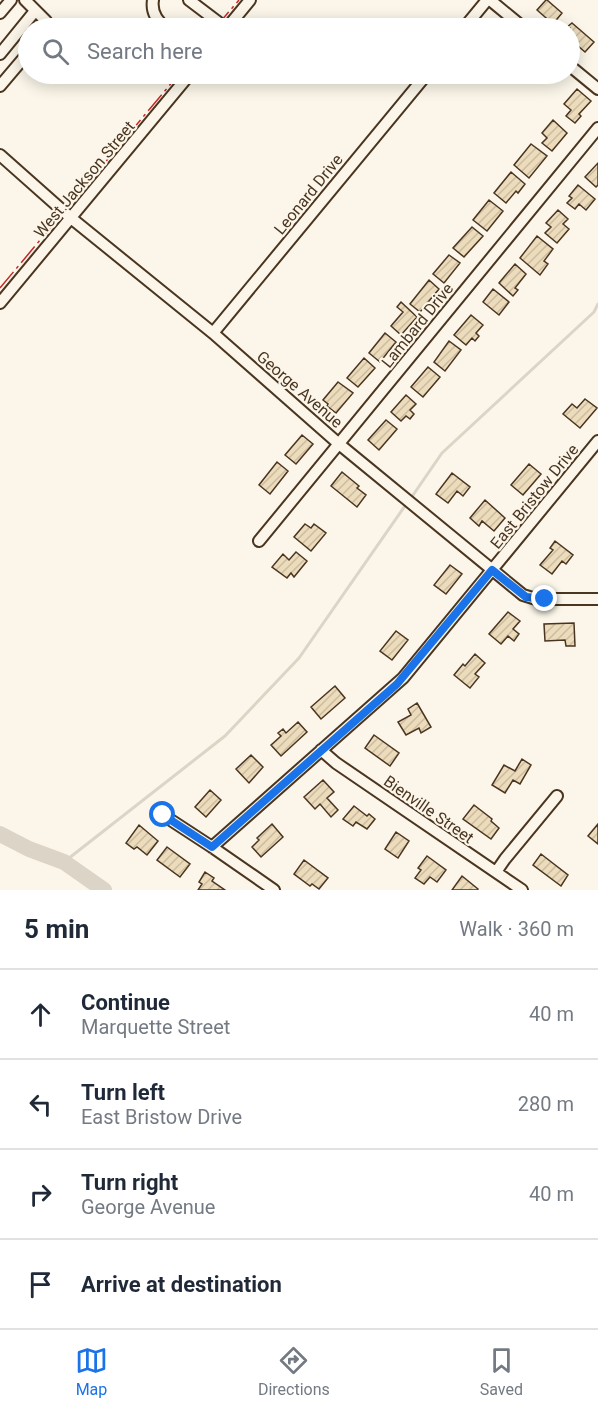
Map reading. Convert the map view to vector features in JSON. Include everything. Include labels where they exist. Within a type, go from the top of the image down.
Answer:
[{"type":"street","points":[[0,13],[11,0]]},
{"type":"street","points":[[26,0],[43,18]]},
{"type":"street","points":[[153,0],[153,13],[156,18]]},
{"type":"street","points":[[189,0],[213,18]]},
{"type":"street","points":[[235,18],[250,0]]},
{"type":"street","points":[[473,18],[488,0],[511,18]]},
{"type":"street","points":[[29,18],[35,11]]},
{"type":"street","points":[[0,54],[18,32]]},
{"type":"street","points":[[0,86],[18,65]]},
{"type":"street","points":[[580,74],[598,89]]},
{"type":"street","name":"West Jackson Street","points":[[0,303],[182,84]]},
{"type":"street","name":"Leonard Drive","points":[[213,333],[419,84]]},
{"type":"street","name":"Lambard Drive","points":[[258,541],[598,128]]},
{"type":"street","name":"George Avenue","points":[[0,155],[71,218],[213,333],[339,444],[520,593],[531,598],[598,599]]},
{"type":"street","name":"East Bristow Drive","points":[[212,847],[404,678],[598,441]]},
{"type":"street","name":"Bienville Street","points":[[321,750],[336,763],[522,890]]},
{"type":"street","points":[[496,872],[558,796]]},
{"type":"street","points":[[163,815],[274,890]]},
{"type":"building","points":[[547,0],[562,13],[558,18],[546,18],[537,10]]},
{"type":"building","points":[[580,30],[594,42],[585,52],[580,48]]},
{"type":"building","points":[[577,89],[591,101],[579,114],[581,116],[575,123],[566,116],[571,110],[564,104]]},
{"type":"building","points":[[553,120],[567,133],[552,151],[542,143],[547,138],[542,133]]},
{"type":"building","points":[[531,144],[547,156],[529,178],[514,165]]},
{"type":"building","points":[[598,163],[598,185],[596,187],[585,177]]},
{"type":"building","points":[[511,172],[525,184],[506,203],[494,193]]},
{"type":"building","points":[[578,185],[595,199],[586,210],[579,204],[575,209],[567,203],[572,198],[569,196]]},
{"type":"building","points":[[489,200],[503,211],[487,231],[473,220]]},
{"type":"building","points":[[558,210],[568,219],[563,224],[569,229],[557,243],[545,233],[551,227],[546,223]]},
{"type":"building","points":[[472,227],[483,236],[464,257],[453,248]]},
{"type":"building","points":[[537,236],[553,249],[544,261],[548,264],[540,275],[520,258]]},
{"type":"building","points":[[449,255],[460,263],[444,283],[433,274]]},
{"type":"building","points":[[515,264],[526,274],[515,288],[518,290],[513,296],[499,283]]},
{"type":"building","points":[[429,280],[439,289],[420,312],[410,304]]},
{"type":"building","points":[[493,289],[509,302],[499,315],[483,302]]},
{"type":"building","points":[[401,302],[417,317],[401,335],[391,326],[403,312],[397,307]]},
{"type":"building","points":[[471,315],[483,325],[476,333],[479,336],[475,341],[472,338],[466,345],[454,335]]},
{"type":"building","points":[[385,333],[396,342],[380,362],[369,353]]},
{"type":"building","points":[[449,341],[461,350],[445,371],[434,362]]},
{"type":"building","points":[[364,358],[375,368],[358,387],[347,378]]},
{"type":"building","points":[[428,367],[440,377],[423,397],[411,387]]},
{"type":"building","points":[[338,382],[353,393],[336,413],[323,400]]},
{"type":"building","points":[[406,395],[416,404],[410,410],[414,414],[410,419],[406,416],[401,421],[391,412]]},
{"type":"building","points":[[585,399],[597,408],[580,428],[563,414],[572,404],[577,408]]},
{"type":"building","points":[[386,420],[397,429],[379,450],[368,440]]},
{"type":"building","points":[[302,435],[313,444],[296,464],[285,455]]},
{"type":"building","points":[[277,462],[288,471],[270,494],[259,485]]},
{"type":"building","points":[[529,464],[541,474],[523,495],[511,485]]},
{"type":"building","points":[[342,472],[366,495],[357,507],[331,486]]},
{"type":"building","points":[[452,473],[470,487],[463,496],[457,491],[448,503],[436,494]]},
{"type":"building","points":[[485,500],[505,518],[494,531],[482,521],[479,526],[470,518]]},
{"type":"building","points":[[305,524],[311,528],[314,524],[326,533],[311,551],[294,537]]},
{"type":"building","points":[[555,541],[573,555],[566,564],[562,561],[552,574],[540,565],[553,550],[550,548]]},
{"type":"building","points":[[296,552],[307,561],[294,577],[291,573],[287,578],[272,567],[283,554],[289,560]]},
{"type":"building","points":[[450,565],[462,574],[446,594],[434,585]]},
{"type":"building","points":[[508,612],[520,621],[513,629],[519,634],[514,641],[508,636],[501,644],[489,634]]},
{"type":"building","points":[[574,623],[575,646],[566,646],[565,640],[545,641],[544,624]]},
{"type":"building","points":[[396,631],[408,640],[392,660],[380,651]]},
{"type":"building","points":[[475,654],[485,663],[475,674],[479,677],[470,688],[454,675]]},
{"type":"building","points":[[335,686],[345,698],[321,719],[311,707]]},
{"type":"building","points":[[417,703],[431,727],[421,733],[419,728],[406,735],[398,722],[411,715],[408,709]]},
{"type":"building","points":[[298,722],[307,732],[281,756],[271,745],[281,736],[278,733],[283,729],[286,733]]},
{"type":"building","points":[[374,735],[399,753],[390,766],[365,748]]},
{"type":"building","points":[[251,755],[263,767],[249,783],[236,769]]},
{"type":"building","points":[[522,759],[531,765],[520,784],[513,780],[505,793],[492,785],[504,765],[515,771]]},
{"type":"building","points":[[323,780],[334,792],[327,798],[338,810],[331,817],[320,804],[315,809],[304,797]]},
{"type":"building","points":[[210,790],[221,800],[206,817],[195,807]]},
{"type":"building","points":[[474,805],[492,819],[491,821],[499,828],[491,839],[463,819]]},
{"type":"building","points":[[354,806],[375,819],[367,829],[356,822],[353,826],[343,819]]},
{"type":"building","points":[[272,824],[283,837],[261,857],[252,847],[259,840],[257,838]]},
{"type":"building","points":[[598,824],[598,844],[588,836]]},
{"type":"building","points":[[139,825],[158,841],[147,855],[137,847],[134,849],[126,843]]},
{"type":"building","points":[[396,832],[409,841],[398,858],[385,849]]},
{"type":"building","points":[[167,847],[190,864],[180,877],[157,860]]},
{"type":"building","points":[[541,854],[568,875],[561,886],[533,865]]},
{"type":"building","points":[[427,856],[446,870],[437,882],[430,877],[424,884],[415,878],[421,870],[418,868]]},
{"type":"building","points":[[304,860],[328,878],[319,889],[312,884],[310,886],[294,874]]},
{"type":"building","points":[[205,872],[214,878],[212,881],[225,890],[198,890],[202,884],[199,882]]},
{"type":"building","points":[[462,876],[478,889],[452,890]]},
{"type":"waterway","points":[[411,498],[442,453],[594,312],[598,304]]},
{"type":"waterway","points":[[64,862],[225,736],[299,658],[407,503]]},
{"type":"waterway","points":[[0,834],[29,849],[64,862],[104,890]]},
{"type":"power","points":[[224,18],[239,0]]},
{"type":"power","points":[[0,288],[171,84]]},
{"type":"route","points":[[163,815],[212,847],[397,684],[492,570],[526,597],[545,599]]}]
